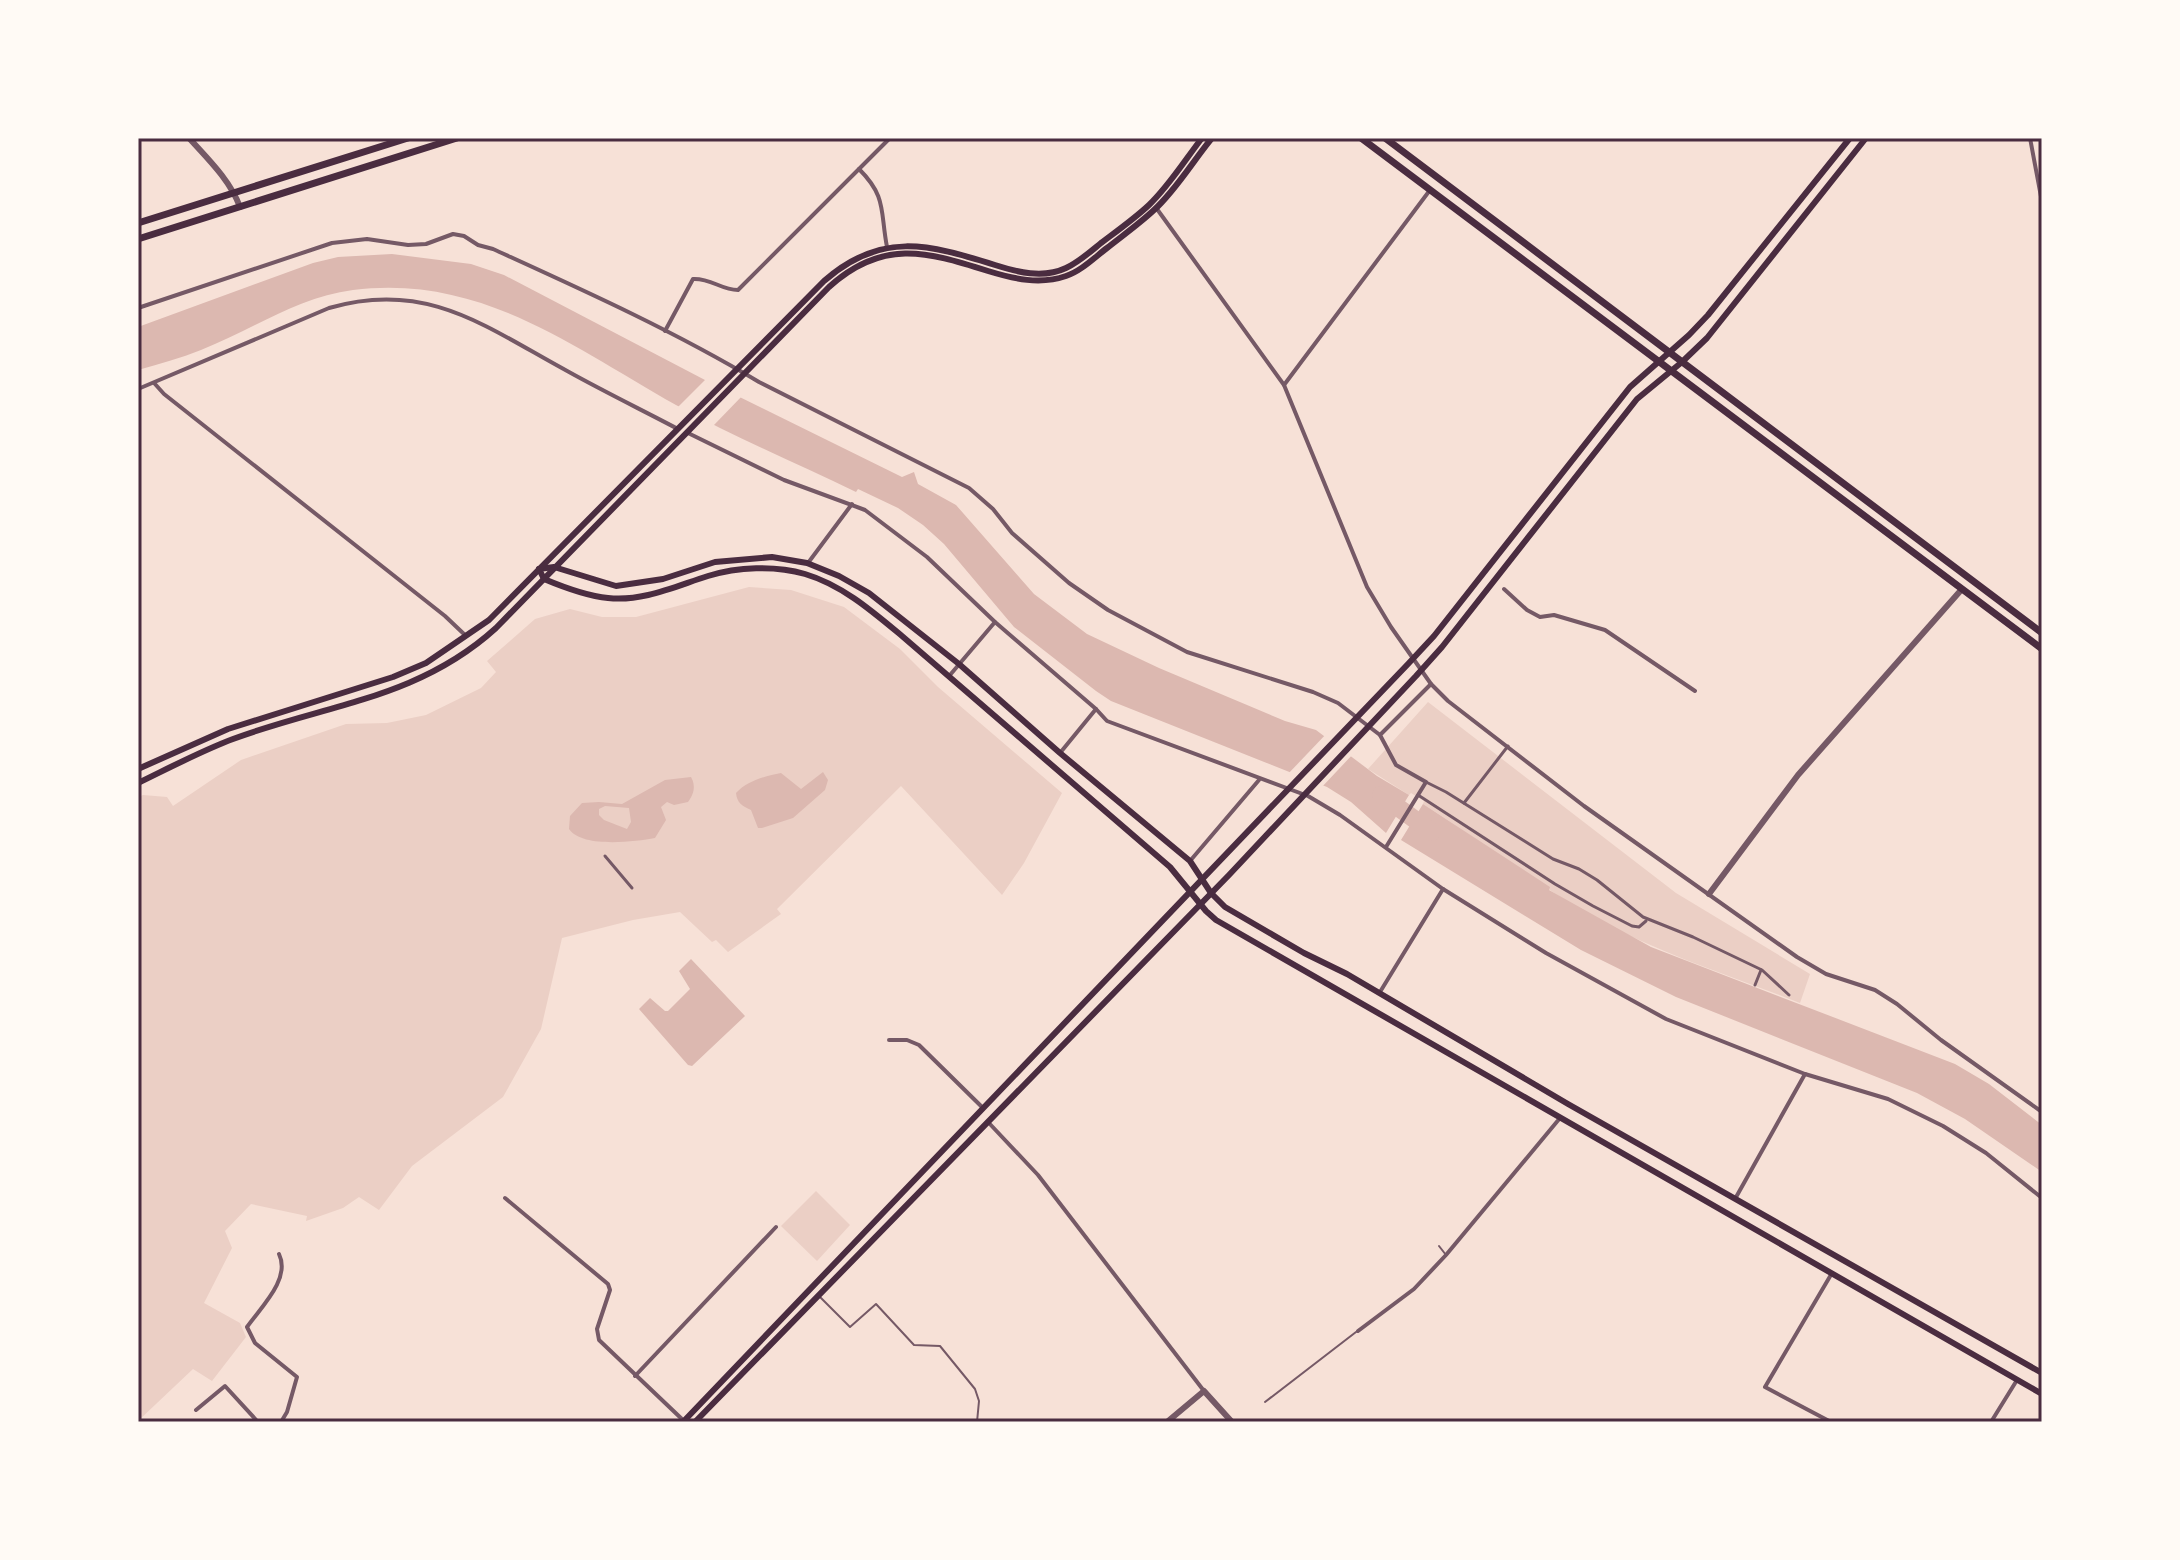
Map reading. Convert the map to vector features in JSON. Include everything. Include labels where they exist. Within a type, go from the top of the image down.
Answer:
[{"type":"main road","points":[[138,223],[408,138]]},
{"type":"main road","points":[[138,239],[457,138]]},
{"type":"main road","points":[[138,783],[232,739],[399,688],[432,674],[483,640],[701,420],[736,382],[741,371],[837,269],[853,258],[904,244],[923,246],[1011,270],[1047,273],[1066,268],[1154,206],[1202,138]]},
{"type":"main road","points":[[138,769],[228,729],[393,677],[426,663],[467,637],[489,620],[728,379],[741,371],[835,281],[856,265],[891,253],[922,253],[1010,277],[1048,281],[1069,275],[1154,206],[1212,138]]},
{"type":"main road","points":[[1361,138],[2042,649]]},
{"type":"main road","points":[[1385,138],[2042,633]]},
{"type":"main road","points":[[684,1422],[1434,636],[1630,387],[1708,315],[1850,138]]},
{"type":"main road","points":[[695,1422],[1229,875],[1442,647],[1637,399],[1707,338],[1866,138]]},
{"type":"main road","points":[[539,569],[554,567],[616,586],[663,579],[715,562],[772,557],[807,563],[869,593],[959,664],[1190,861],[1211,893],[1225,907],[2042,1373]]},
{"type":"main road","points":[[539,569],[544,579],[607,598],[635,598],[740,569],[772,569],[804,574],[863,604],[1170,867],[1216,920],[2042,1394]]},
{"type":"street","points":[[189,138],[217,168],[240,207]]},
{"type":"street","points":[[665,331],[693,279],[706,278],[729,290],[738,290],[890,138]]},
{"type":"street","points":[[2030,138],[2042,202]]},
{"type":"street","points":[[859,169],[877,191],[883,207],[887,247]]},
{"type":"street","points":[[1284,385],[1430,190]]},
{"type":"street","points":[[1154,206],[1284,385],[1367,587],[1431,684],[1448,701],[1584,806],[1813,968],[1875,990],[2042,1112]]},
{"type":"street","points":[[138,308],[332,243],[367,239],[408,245],[426,244],[453,234],[493,249],[665,331],[969,488],[993,509],[1012,533],[1069,583],[1108,610],[1187,652],[1313,692],[1338,703],[1380,735],[1396,765],[1553,859],[1579,869],[1648,919],[1762,970],[1789,995]]},
{"type":"street","points":[[138,389],[329,308],[356,300],[391,298],[421,301],[478,320],[678,429]]},
{"type":"street","points":[[155,383],[164,394],[445,616],[467,637]]},
{"type":"street","points":[[688,433],[784,480],[852,504],[889,526],[1107,721],[1259,780],[1296,790],[1320,802],[1443,889],[1546,953],[1666,1019],[1805,1074],[1888,1099],[1943,1126],[1986,1153],[2042,1198]]},
{"type":"street","points":[[807,563],[852,504]]},
{"type":"street","points":[[1504,589],[1527,610],[1540,617],[1554,615],[1605,630],[1695,691]]},
{"type":"street","points":[[1709,894],[1802,771],[1962,589]]},
{"type":"street","points":[[949,676],[995,622]]},
{"type":"street","points":[[1380,735],[1431,684]]},
{"type":"street","points":[[1060,753],[1096,709]]},
{"type":"street","points":[[1464,803],[1508,745]]},
{"type":"street","points":[[1190,861],[1259,780]]},
{"type":"street","points":[[1386,847],[1426,782]]},
{"type":"street","points":[[1417,796],[1593,906],[1632,926],[1639,927],[1648,919]]},
{"type":"street","points":[[605,856],[632,888]]},
{"type":"street","points":[[1378,994],[1443,889]]},
{"type":"street","points":[[1755,985],[1762,970]]},
{"type":"street","points":[[889,1040],[907,1040],[919,1045],[984,1109]]},
{"type":"street","points":[[1735,1199],[1805,1074]]},
{"type":"street","points":[[1358,1331],[1414,1289],[1560,1118]]},
{"type":"street","points":[[987,1121],[1038,1175],[1204,1391],[1232,1422]]},
{"type":"street","points":[[505,1198],[608,1284],[610,1290],[597,1329],[599,1340],[684,1422]]},
{"type":"street","points":[[635,1376],[776,1227]]},
{"type":"street","points":[[279,1254],[283,1263],[279,1281],[247,1327],[255,1343],[297,1377],[281,1422]]},
{"type":"street","points":[[1831,1422],[1765,1387],[1832,1273]]},
{"type":"street","points":[[1991,1422],[2017,1380]]},
{"type":"street","points":[[196,1410],[225,1386],[258,1422]]},
{"type":"street","points":[[1167,1422],[1204,1391]]},
{"type":"street","points":[[1818,1422],[1821,1416]]},
{"type":"lane","points":[[1439,1246],[1446,1255]]},
{"type":"lane","points":[[818,1296],[850,1327],[876,1304],[914,1345],[940,1346],[975,1389],[979,1401],[977,1422]]},
{"type":"lane","points":[[1265,1402],[1358,1331]]},
{"type":"shaded area","points":[[392,254],[471,264],[504,275],[705,380],[902,477],[914,472],[918,484],[956,505],[1034,594],[1087,634],[1285,721],[1316,730],[1377,776],[1409,795],[1386,833],[1351,802],[1327,787],[1111,701],[1014,627],[944,544],[898,508],[858,489],[856,492],[720,428],[561,338],[483,304],[442,293],[399,288],[353,290],[294,307],[201,350],[138,370],[138,327],[313,263],[338,257]]},
{"type":"shaded area","points":[[749,587],[791,590],[844,607],[900,649],[938,687],[1062,793],[1024,863],[1002,895],[901,786],[777,909],[781,914],[728,952],[716,940],[712,942],[680,912],[562,938],[541,1029],[503,1097],[412,1166],[379,1210],[359,1197],[343,1208],[306,1221],[307,1216],[251,1204],[225,1231],[232,1248],[204,1303],[240,1323],[246,1337],[212,1381],[193,1369],[138,1421],[138,797],[167,797],[173,806],[241,760],[346,724],[387,723],[426,715],[481,688],[496,672],[487,661],[535,619],[570,609],[602,617],[636,617]]},
{"type":"shaded area","points":[[1428,702],[1676,893],[1810,974],[1800,1003],[1671,954],[1597,919],[1552,892],[1423,804],[1424,801],[1368,769]]},
{"type":"shaded area","points":[[823,772],[828,780],[825,790],[793,818],[762,828],[758,828],[751,810],[740,804],[736,793],[745,785],[781,773],[801,789]]},
{"type":"shaded area","points":[[691,777],[694,790],[688,802],[674,805],[667,802],[661,807],[666,820],[655,838],[596,841],[576,835],[569,829],[570,816],[582,803],[622,804],[665,780]],"holes":[[[605,806],[629,808],[631,822],[627,829],[599,815],[599,809]]]},
{"type":"shaded area","points":[[1423,804],[1550,887],[1549,890],[1651,947],[1955,1064],[1989,1084],[2042,1125],[2042,1172],[1965,1119],[1917,1093],[1676,997],[1581,950],[1401,840]]},
{"type":"shaded area","points":[[691,959],[745,1016],[692,1066],[639,1009],[650,998],[668,1011],[690,989],[679,971]]},
{"type":"shaded area","points":[[816,1191],[850,1225],[817,1261],[781,1226]]},
{"type":"pier","points":[[708,377],[744,394],[713,426],[677,408]]},
{"type":"pier","points":[[1328,732],[1354,753],[1321,788],[1287,775]]},
{"type":"waterway","points":[[1381,795],[1432,832]]}]
